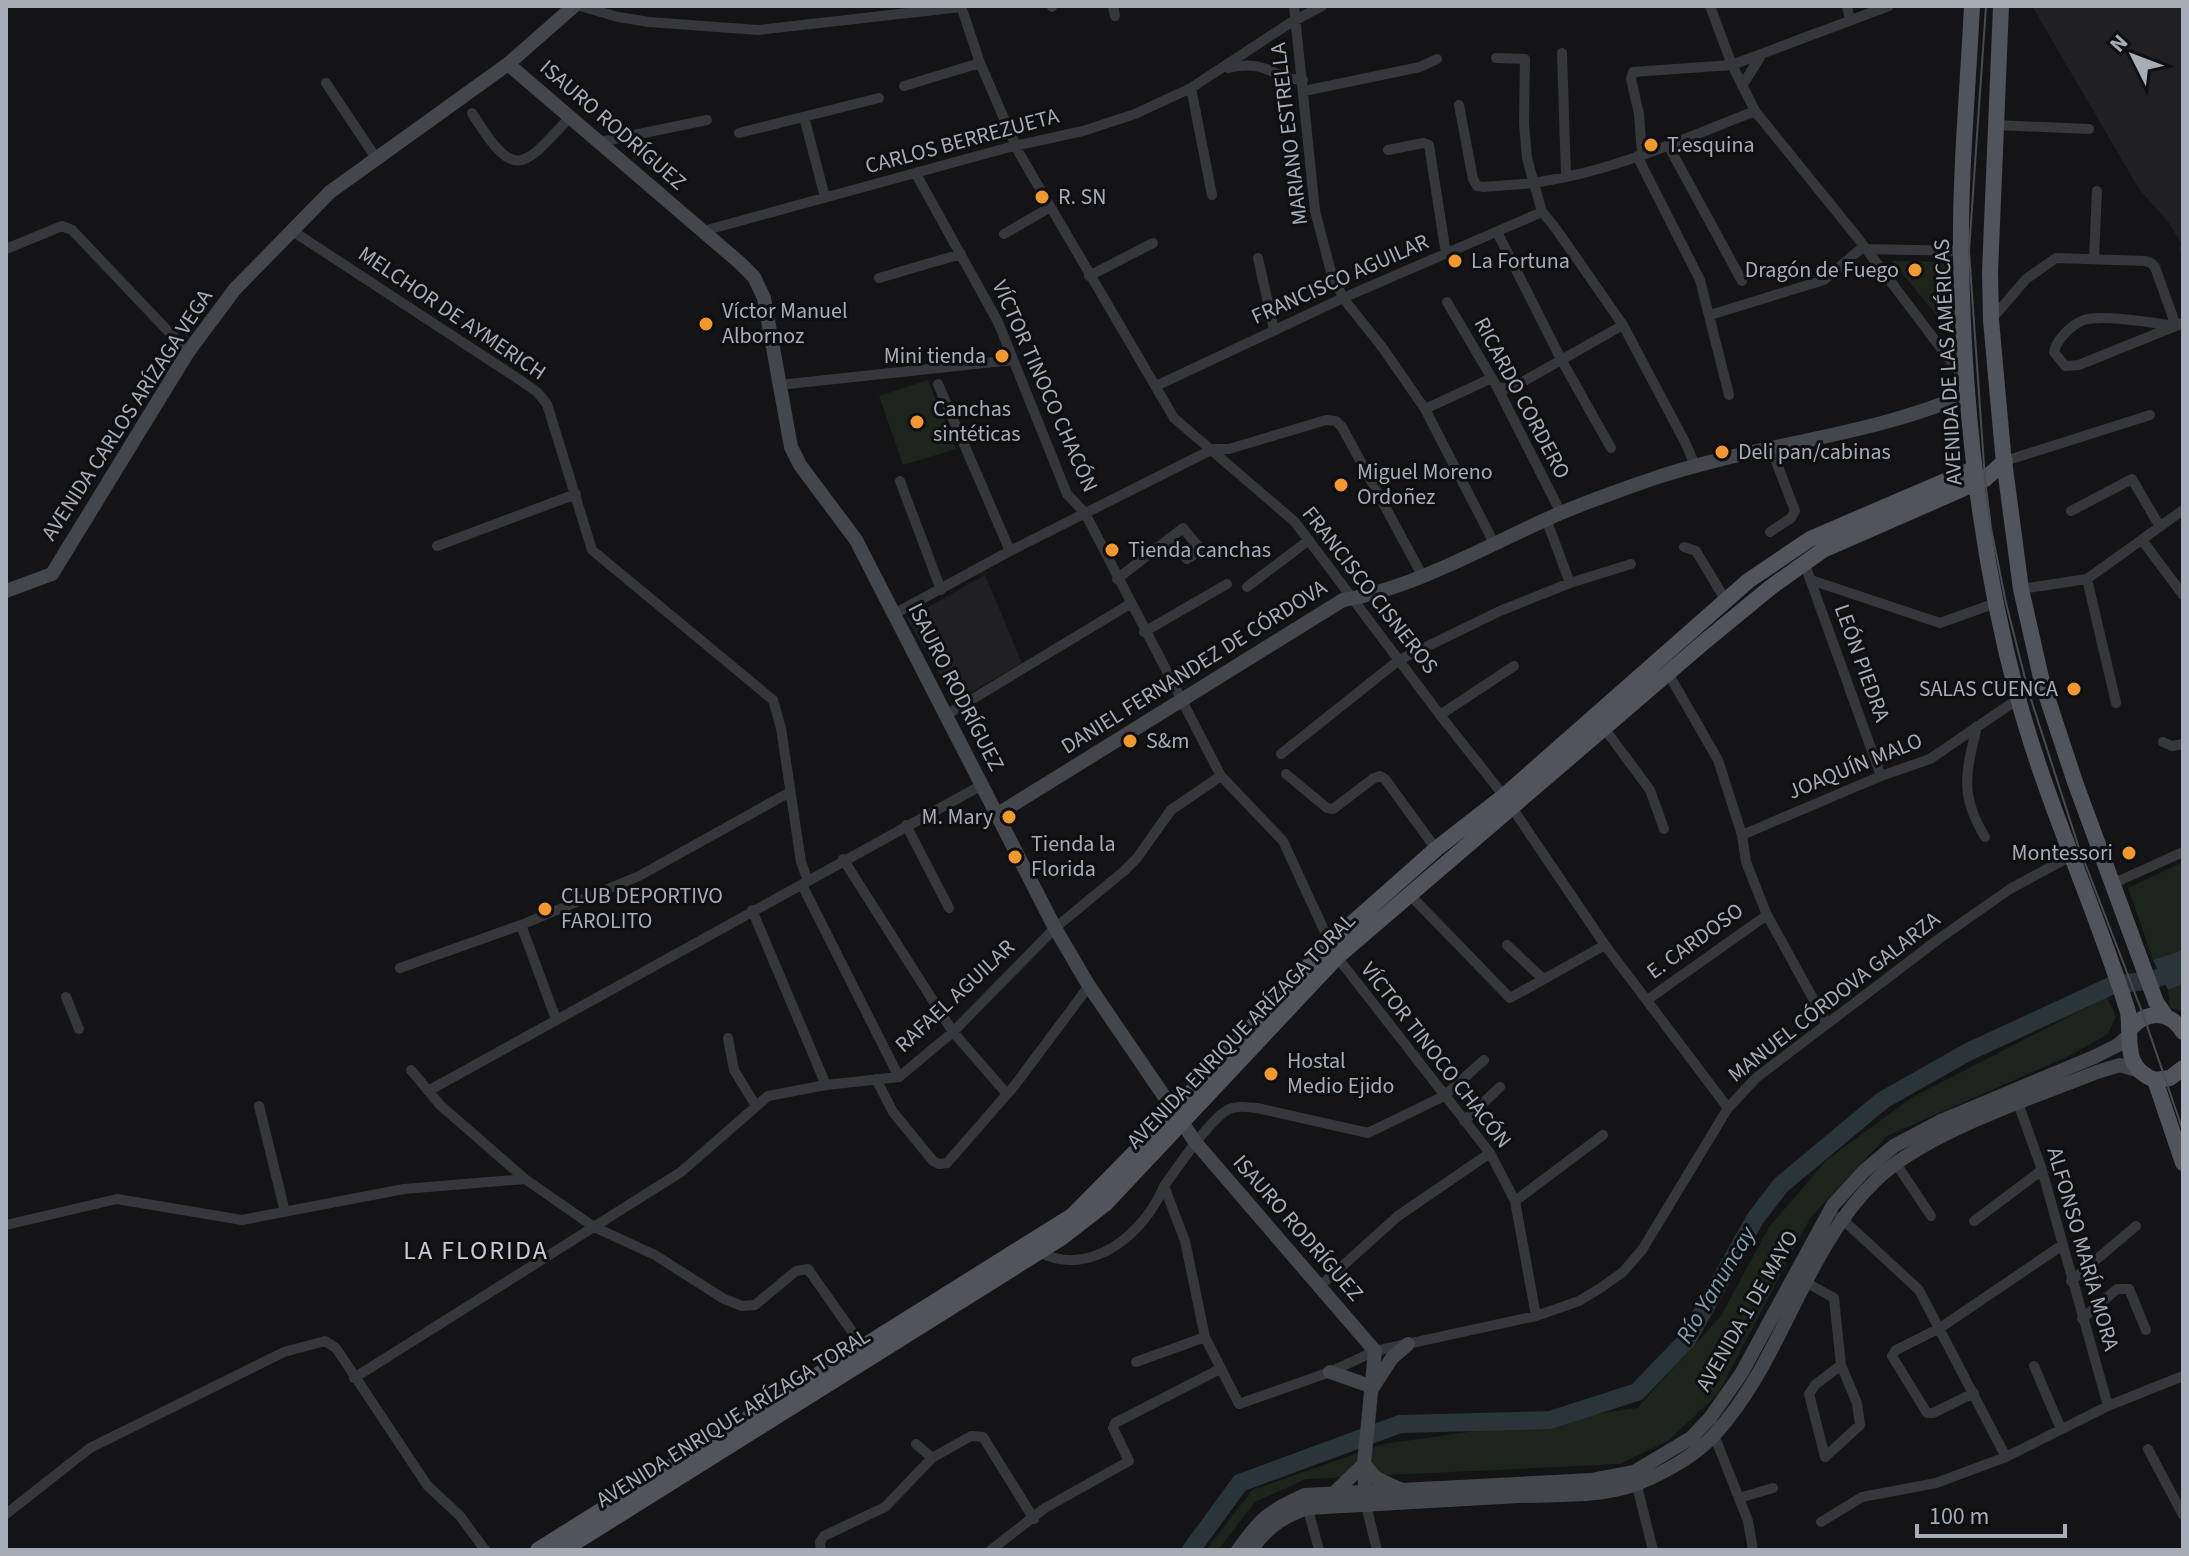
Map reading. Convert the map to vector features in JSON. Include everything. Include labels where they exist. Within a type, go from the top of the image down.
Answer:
[{"type":"main road","name":"AVENIDA DE LAS AMÉRICAS","points":[[1972,6],[1961,251],[1974,476],[1996,603],[2018,699],[2071,856],[2127,1007],[2131,1057],[2140,1071]]},
{"type":"main road","name":"AVENIDA DE LAS AMÉRICAS","points":[[2001,6],[1990,294],[2005,461],[2021,589],[2042,682],[2112,884],[2139,956],[2169,1013],[2183,1032]]},
{"type":"main road","name":"AVENIDA ENRIQUE ARÍZAGA TORAL","points":[[1334,950],[1409,894],[1726,601],[1776,561],[1810,539],[1974,476],[1995,472],[2005,461]]},
{"type":"main road","name":"AVENIDA ENRIQUE ARÍZAGA TORAL","points":[[564,1550],[1039,1252],[1105,1204],[1178,1117],[1334,950],[1436,849],[1508,801],[1604,728],[1771,587],[1808,572],[1823,550],[1974,476]]},
{"type":"main road","points":[[2037,754],[2071,771]]},
{"type":"main road","points":[[2130,1032],[2144,1017],[2169,1013]]},
{"type":"main road","points":[[2140,1071],[2155,1080],[2170,1078],[2183,1068]]},
{"type":"main road","points":[[2155,1080],[2183,1163]]},
{"type":"main road","name":"AVENIDA ENRIQUE ARÍZAGA TORAL","points":[[538,1550],[1072,1216],[1178,1117]]},
{"type":"street","name":"AVENIDA CARLOS ARÍZAGA VEGA","points":[[6,591],[52,574],[188,352],[235,289],[330,192],[508,64],[574,6]]},
{"type":"street","points":[[580,6],[649,22],[758,30],[961,6]]},
{"type":"street","name":"FRANCISCO CISNEROS","points":[[961,6],[980,63],[1016,146],[1049,208],[1174,418],[1295,522],[1508,801],[1605,945],[1728,1108]]},
{"type":"street","name":"MARIANO ESTRELLA","points":[[1294,6],[1315,211],[1331,272],[1343,298],[1425,409],[1495,545]]},
{"type":"street","name":"CARLOS BERREZUETA","points":[[703,231],[1135,114],[1191,88],[1322,6]]},
{"type":"street","points":[[1710,6],[1732,65],[1755,111],[1865,248],[1967,388]]},
{"type":"street","points":[[1847,6],[1850,20]]},
{"type":"street","points":[[1729,395],[1710,315],[1691,261],[1640,155],[1639,114],[1631,79],[1633,72],[1732,65],[1889,6]]},
{"type":"street","points":[[1562,53],[1566,177]]},
{"type":"street","points":[[1742,86],[1762,54]]},
{"type":"street","points":[[1496,58],[1525,59],[1527,158],[1542,212],[1623,325],[1695,466]]},
{"type":"street","points":[[1303,86],[1420,67],[1437,59]]},
{"type":"street","points":[[904,86],[980,63]]},
{"type":"street","name":"ISAURO RODRÍGUEZ","points":[[508,64],[740,263],[760,287],[791,447],[800,465],[856,540],[1055,928],[1089,986],[1196,1143],[1375,1351]]},
{"type":"street","name":"CARLOS BERREZUETA","points":[[1223,69],[1259,65],[1303,86]]},
{"type":"street","points":[[326,83],[376,158]]},
{"type":"street","points":[[1191,88],[1212,195]]},
{"type":"street","points":[[739,133],[879,98]]},
{"type":"street","points":[[1459,105],[1477,186],[1535,183],[1566,177],[1640,155],[1755,111]]},
{"type":"street","points":[[472,113],[496,148],[513,160],[523,162],[535,155],[570,117]]},
{"type":"street","points":[[804,117],[825,197]]},
{"type":"street","points":[[600,142],[707,120]]},
{"type":"street","points":[[1996,125],[2089,129]]},
{"type":"street","points":[[1388,150],[1423,143],[1429,145],[1446,254]]},
{"type":"street","points":[[1668,145],[1742,281]]},
{"type":"street","name":"VÍCTOR TINOCO CHACÓN","points":[[916,174],[998,322],[1067,494],[1085,513],[1221,776],[1283,841],[1334,950],[1490,1153],[1515,1201],[1536,1316]]},
{"type":"street","points":[[2094,258],[2097,191]]},
{"type":"street","points":[[1004,234],[1049,208]]},
{"type":"street","name":"FRANCISCO AGUILAR","points":[[1156,386],[1343,298],[1542,212]]},
{"type":"street","points":[[6,249],[62,226],[72,230],[188,352]]},
{"type":"street","name":"MELCHOR DE AYMERICH","points":[[294,232],[537,392],[547,404],[592,550],[773,700],[781,728],[805,883],[899,1077]]},
{"type":"street","points":[[1497,232],[1562,361],[1611,448]]},
{"type":"street","points":[[1089,276],[1153,243]]},
{"type":"street","points":[[1710,315],[1824,280],[1865,248],[1961,251]]},
{"type":"street","points":[[879,278],[961,254]]},
{"type":"street","points":[[1991,320],[2026,279],[2059,257],[2151,263],[2179,324]]},
{"type":"street","points":[[1258,258],[1274,330]]},
{"type":"street","points":[[1990,294],[2001,300],[2011,299]]},
{"type":"street","name":"RICARDO CORDERO","points":[[1447,302],[1494,382],[1561,513]]},
{"type":"street","points":[[2086,319],[2179,324],[2079,365],[2065,366],[2054,352],[2060,339],[2086,319]]},
{"type":"street","points":[[1425,409],[1494,382],[1510,389],[1623,325]]},
{"type":"street","points":[[779,385],[1013,360]]},
{"type":"street","points":[[938,384],[1010,551]]},
{"type":"street","name":"DANIEL FERNANDEZ DE CÓRDOVA","points":[[998,814],[1330,607],[1422,575],[1495,545],[1546,519],[1651,479],[1929,409],[1967,388]]},
{"type":"street","points":[[2005,461],[2150,415]]},
{"type":"street","points":[[894,614],[1010,551],[1213,449],[1229,449],[1326,420],[1336,421],[1342,427],[1422,575]]},
{"type":"street","points":[[1770,532],[1791,518],[1795,511],[1771,448]]},
{"type":"street","points":[[2071,511],[2132,479],[2160,527]]},
{"type":"street","points":[[900,481],[941,590]]},
{"type":"street","points":[[437,546],[576,494]]},
{"type":"street","points":[[2021,589],[2087,579],[2183,510]]},
{"type":"street","points":[[1546,519],[1570,583]]},
{"type":"street","points":[[1117,579],[1168,539]]},
{"type":"street","points":[[1247,587],[1309,540]]},
{"type":"street","points":[[2142,540],[2183,595]]},
{"type":"street","points":[[1684,547],[1696,551],[1726,601]]},
{"type":"street","points":[[1281,754],[1399,660],[1500,611],[1570,583],[1631,564]]},
{"type":"street","points":[[1808,572],[1940,623],[1996,603]]},
{"type":"street","name":"LEÓN PIEDRA","points":[[1808,572],[1881,776]]},
{"type":"street","points":[[2087,579],[2116,703]]},
{"type":"street","points":[[1144,632],[1227,584]]},
{"type":"street","points":[[946,715],[1130,604]]},
{"type":"street","points":[[1440,715],[1514,666]]},
{"type":"street","points":[[1668,673],[1718,760],[1742,835],[1746,862],[1767,915],[1827,1024]]},
{"type":"street","name":"JOAQUÍN MALO","points":[[1742,835],[1881,776],[1930,759],[2018,699]]},
{"type":"street","points":[[1977,726],[1967,770],[1968,797],[1971,814],[1985,837]]},
{"type":"street","points":[[1604,728],[1650,790],[1664,829]]},
{"type":"street","points":[[2163,742],[2172,746],[2183,744]]},
{"type":"street","points":[[1286,774],[1327,808],[1333,809],[1380,776],[1436,849]]},
{"type":"street","name":"RAFAEL AGUILAR","points":[[354,1378],[681,1172],[768,1096],[826,1085],[899,1077],[953,1032],[1055,928],[1106,888],[1137,858],[1171,810],[1221,776]]},
{"type":"street","points":[[428,1091],[805,883],[843,859],[982,785]]},
{"type":"street","points":[[400,968],[521,925],[639,876],[790,792]]},
{"type":"street","points":[[906,825],[949,908]]},
{"type":"street","points":[[2112,884],[2183,852]]},
{"type":"street","name":"MANUEL CÓRDOVA GALARZA","points":[[1164,1186],[1185,1241],[1205,1337],[1239,1404],[1330,1372],[1375,1351],[1536,1316],[1579,1301],[1623,1272],[1642,1250],[1728,1108],[1756,1078],[1940,938],[2010,889],[2071,856]]},
{"type":"street","points":[[843,859],[953,1032],[1007,1094]]},
{"type":"street","points":[[1409,894],[1510,998],[1605,945]]},
{"type":"street","points":[[752,910],[826,1085]]},
{"type":"street","name":"E. CARDOSO","points":[[1647,1000],[1767,915]]},
{"type":"street","points":[[521,925],[556,1019]]},
{"type":"street","points":[[1507,945],[1543,979]]},
{"type":"street","points":[[876,1079],[893,1112],[933,1161],[947,1163],[1007,1094],[1089,986]]},
{"type":"street","points":[[66,997],[79,1029]]},
{"type":"street","name":"AVENIDA 1 DE MAYO","points":[[1251,1550],[1265,1530],[1306,1502],[1589,1493],[1635,1478],[1693,1453],[1714,1435],[1749,1389],[1833,1205],[1864,1171],[1894,1146],[1941,1121],[2110,1050],[2130,1032]]},
{"type":"street","points":[[728,1038],[734,1070],[756,1106]]},
{"type":"street","points":[[1039,1252],[1053,1259],[1090,1260],[1113,1248],[1149,1215],[1164,1186],[1226,1110],[1241,1107],[1368,1133],[1444,1096],[1484,1060]]},
{"type":"street","name":"AVENIDA 1 DE MAYO","points":[[1238,1550],[1259,1520],[1278,1507],[1332,1495],[1365,1499],[1405,1491],[1635,1478],[1691,1438],[1710,1418],[1842,1219],[1873,1182],[1895,1162],[2018,1103],[2112,1067],[2120,1065],[2140,1071]]},
{"type":"street","points":[[411,1070],[440,1105],[525,1179],[594,1227],[655,1255],[724,1299],[742,1306],[755,1305],[796,1271],[808,1269],[863,1347]]},
{"type":"street","points":[[1464,1121],[1500,1087]]},
{"type":"street","name":"ALFONSO MARÍA MORA","points":[[2018,1103],[2042,1170],[2108,1406]]},
{"type":"street","points":[[259,1106],[285,1212]]},
{"type":"street","points":[[1515,1201],[1603,1135]]},
{"type":"street","points":[[1319,1287],[1398,1216],[1490,1153]]},
{"type":"street","points":[[1895,1162],[1931,1216]]},
{"type":"street","points":[[1974,1221],[2042,1170]]},
{"type":"street","points":[[6,1225],[117,1199],[242,1220],[404,1189],[525,1179]]},
{"type":"street","points":[[1833,1205],[1842,1219],[1919,1290],[2006,1457]]},
{"type":"street","points":[[2071,1281],[2136,1226]]},
{"type":"street","points":[[1974,1393],[1927,1413],[1892,1356],[1896,1350],[1940,1328],[2061,1246]]},
{"type":"street","points":[[1800,1280],[1834,1298],[1841,1365],[1857,1403],[1860,1425],[1825,1457],[1809,1394],[1815,1385],[1841,1365]]},
{"type":"street","points":[[2082,1319],[2117,1289],[2124,1287],[2129,1289],[2146,1330]]},
{"type":"street","points":[[1136,1362],[1205,1337]]},
{"type":"street","points":[[6,1514],[90,1448],[284,1352],[325,1341],[336,1348],[427,1485],[460,1516],[485,1550]]},
{"type":"street","points":[[1373,1387],[1392,1358],[1408,1344]]},
{"type":"street","points":[[1375,1351],[1364,1463],[1365,1499],[1377,1550]]},
{"type":"street","points":[[2034,1366],[2061,1429]]},
{"type":"street","points":[[991,1550],[1045,1508],[1129,1461],[1114,1432],[1115,1423],[1220,1369]]},
{"type":"street","points":[[1330,1372],[1373,1387]]},
{"type":"street","points":[[1821,1522],[1862,1497],[1936,1483],[2006,1457],[2108,1406],[2183,1376]]},
{"type":"street","points":[[1714,1435],[1748,1521],[1753,1550]]},
{"type":"street","points":[[821,1550],[820,1542],[824,1536],[885,1507],[932,1458],[971,1436],[983,1437],[1034,1519]]},
{"type":"street","points":[[916,1444],[932,1458]]},
{"type":"street","points":[[2148,1449],[2183,1515]]},
{"type":"street","points":[[1364,1463],[1376,1478],[1405,1491]]},
{"type":"street","points":[[1332,1495],[1364,1463]]},
{"type":"street","points":[[1635,1478],[1653,1550]]},
{"type":"street","points":[[1739,1498],[1773,1488]]},
{"type":"street","points":[[1306,1502],[1319,1550]]},
{"type":"shaded area","points":[[2032,6],[2183,6],[2183,258],[2179,248],[2182,245],[2169,223],[2139,189]]},
{"type":"shaded area","points":[[1892,261],[1947,262],[1948,329]]},
{"type":"shaded area","name":"Canchas sintéticas","points":[[928,380],[956,449],[903,465],[879,396]]},
{"type":"shaded area","points":[[985,575],[1022,663],[955,701],[907,619]]},
{"type":"shaded area","points":[[2183,862],[2183,950],[2153,960],[2128,888]]},
{"type":"shaded area","points":[[2183,950],[2183,984],[2168,990],[2153,960]]},
{"type":"shaded area","points":[[2183,984],[2183,1011],[2170,1008],[2168,990]]},
{"type":"shaded area","points":[[2107,997],[2116,1016],[2108,1034],[2071,1055],[1887,1136],[1810,1218],[1718,1394],[1668,1441],[1620,1464],[1306,1479],[1255,1502],[1218,1550],[1206,1550],[1252,1490],[1384,1444],[1637,1408],[1721,1316],[1769,1227],[1827,1160],[1911,1098]]},
{"type":"waterway","name":"Río Yanuncay","points":[[1191,1550],[1240,1483],[1400,1424],[1550,1420],[1637,1392],[1687,1340],[1755,1219],[1781,1185],[1883,1100],[1968,1052],[2113,985],[2152,980],[2183,969]]},
{"type":"tram line","points":[[1986,6],[1969,251],[1991,528],[2028,690],[2078,845],[2144,1017],[2183,1131]]},
{"type":"place","name":"T.esquina","points":[[1651,145]]},
{"type":"place","name":"R. SN","points":[[1042,197]]},
{"type":"place","name":"La Fortuna","points":[[1455,261]]},
{"type":"place","name":"Dragón de Fuego","points":[[1915,270]]},
{"type":"place","name":"Víctor Manuel Albornoz","points":[[706,324]]},
{"type":"place","name":"Mini tienda","points":[[1002,356]]},
{"type":"place","name":"Canchas sintéticas","points":[[917,422]]},
{"type":"place","name":"Deli pan/cabinas","points":[[1722,452]]},
{"type":"place","name":"Miguel Moreno Ordoñez","points":[[1341,485]]},
{"type":"place","name":"Tienda canchas","points":[[1112,550]]},
{"type":"place","name":"SALAS CUENCA","points":[[2074,689]]},
{"type":"place","name":"S&m","points":[[1130,741]]},
{"type":"place","name":"M. Mary","points":[[1009,817]]},
{"type":"place","name":"Montessori","points":[[2129,853]]},
{"type":"place","name":"Tienda la Florida","points":[[1015,857]]},
{"type":"place","name":"CLUB DEPORTIVO FAROLITO","points":[[545,909]]},
{"type":"place","name":"Hostal Medio Ejido","points":[[1271,1074]]},
{"type":"district","name":"LA FLORIDA","points":[[476,1250]]}]
